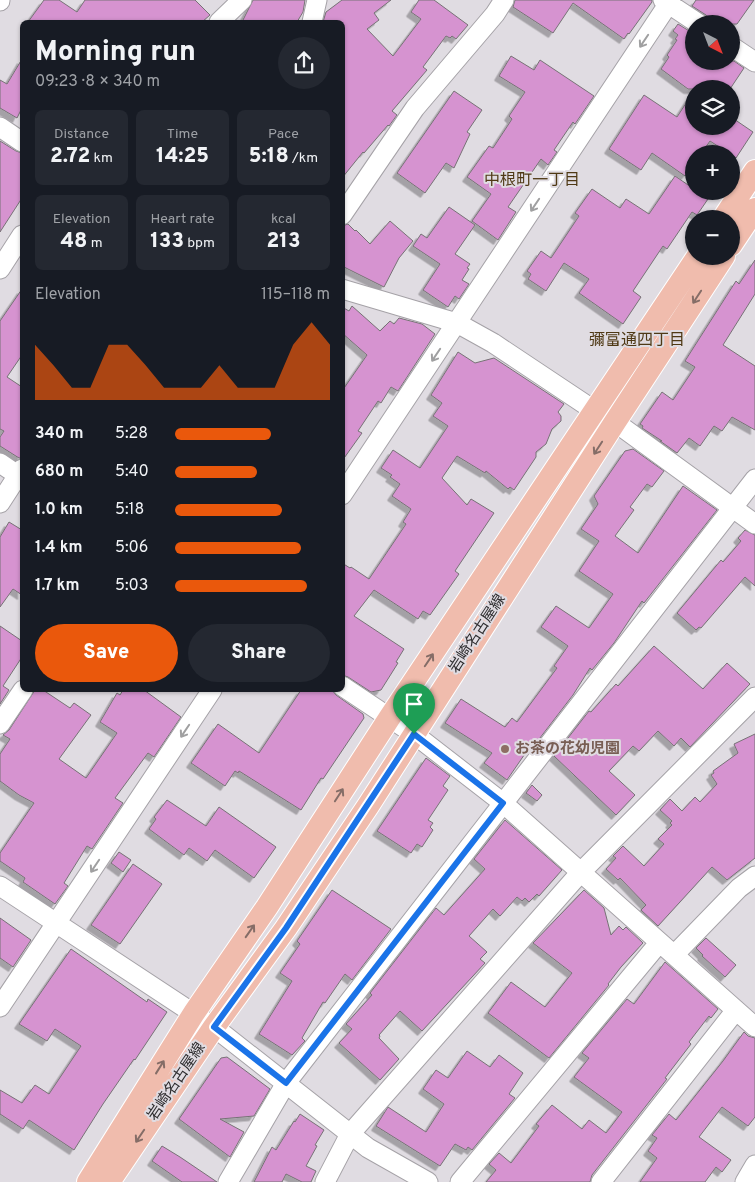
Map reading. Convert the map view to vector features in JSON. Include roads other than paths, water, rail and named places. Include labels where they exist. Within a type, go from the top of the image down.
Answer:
[{"type":"main road","points":[[730,210],[755,172]]},
{"type":"main road","points":[[740,232],[755,209]]},
{"type":"main road","name":"岩崎名古屋線","points":[[88,1182],[194,1013],[267,907],[390,718],[692,265]]},
{"type":"main road","name":"岩崎名古屋線","points":[[109,1182],[214,1027],[286,928],[718,265]]},
{"type":"street","points":[[221,20],[242,0]]},
{"type":"street","points":[[312,20],[317,0]]},
{"type":"street","points":[[345,211],[415,108],[495,14],[504,0]]},
{"type":"street","points":[[345,491],[668,1],[687,15]]},
{"type":"street","points":[[740,52],[755,62]]},
{"type":"street","points":[[0,127],[20,141]]},
{"type":"street","points":[[0,269],[20,238]]},
{"type":"street","points":[[345,291],[457,323],[493,342],[595,411]]},
{"type":"street","points":[[615,422],[755,524]]},
{"type":"street","points":[[0,463],[20,473]]},
{"type":"street","points":[[0,503],[20,475]]},
{"type":"street","points":[[228,1182],[286,1083],[755,479]]},
{"type":"street","points":[[345,688],[414,734],[503,803],[755,1027]]},
{"type":"street","points":[[0,724],[22,692]]},
{"type":"street","points":[[0,1007],[211,692]]},
{"type":"street","points":[[325,1182],[350,1134],[580,873],[755,697]]},
{"type":"street","points":[[674,955],[739,888],[755,876]]},
{"type":"street","points":[[0,886],[214,1027],[368,1148],[428,1182]]},
{"type":"street","points":[[460,1182],[659,942]]},
{"type":"street","points":[[602,1182],[736,1010]]},
{"type":"street","points":[[745,1182],[755,1165]]},
{"type":"place","name":"お茶の花幼児園","points":[[505,749]]},
{"type":"district","name":"中根町一丁目","points":[[532,181]]},
{"type":"district","name":"彌富通四丁目","points":[[637,341]]}]
